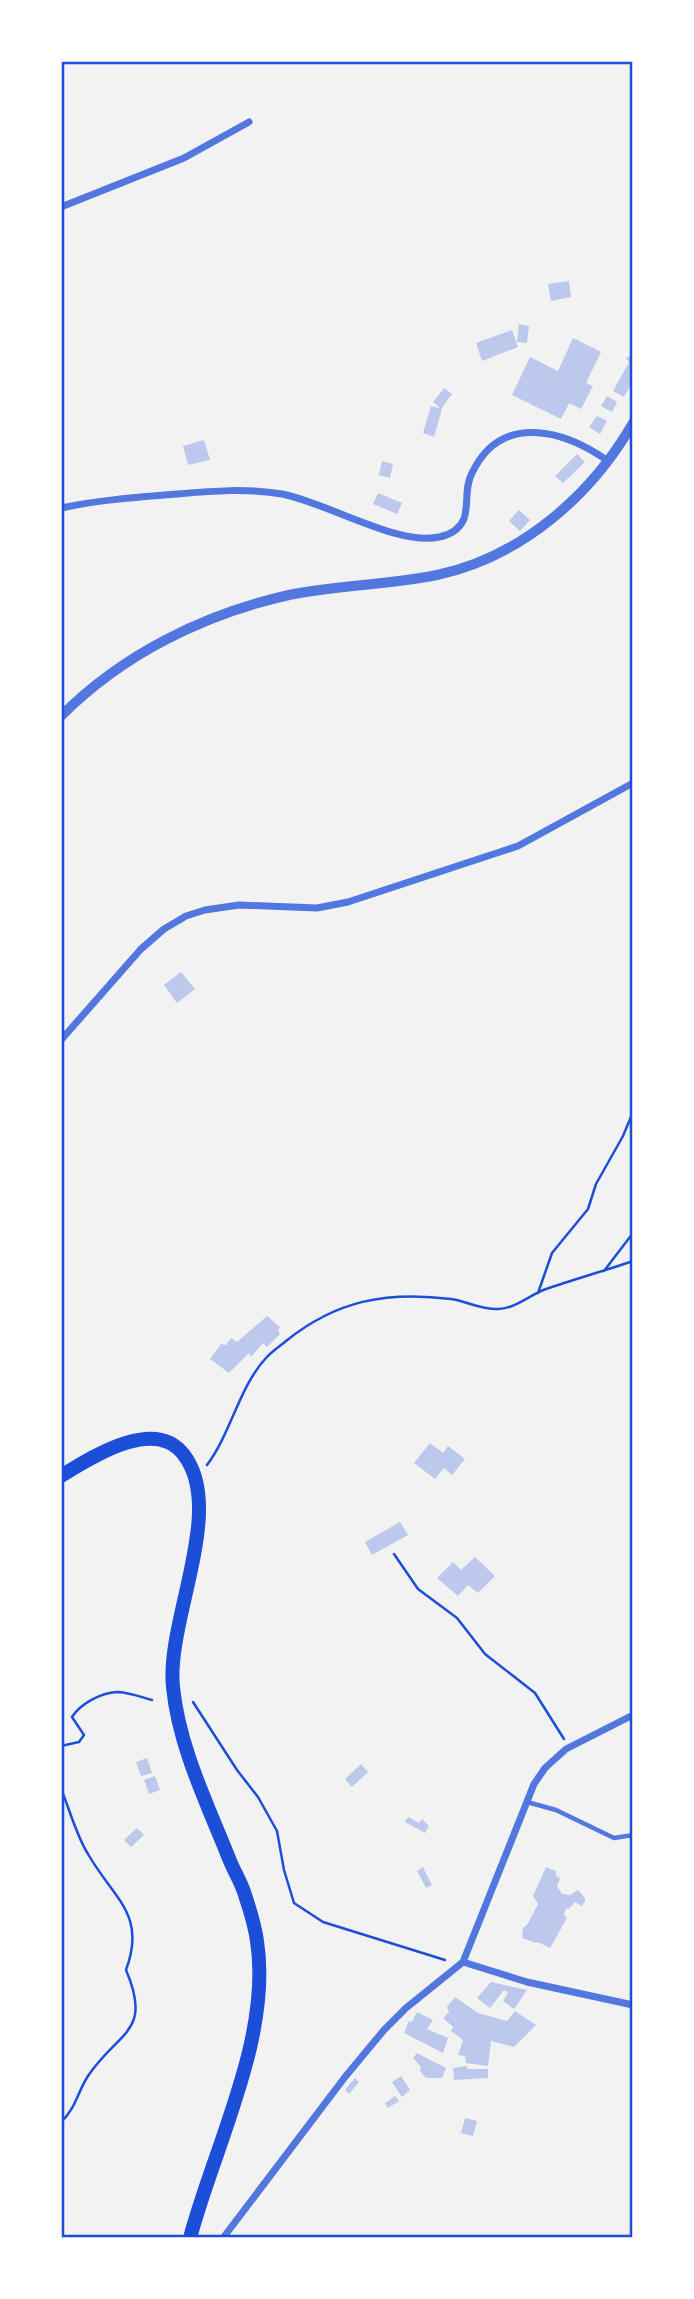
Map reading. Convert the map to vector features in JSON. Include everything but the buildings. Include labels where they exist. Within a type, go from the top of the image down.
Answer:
[{"type":"main road","points":[[61,1476],[128,1442],[152,1438],[168,1441],[180,1450],[192,1468],[197,1487],[199,1509],[190,1578],[174,1642],[173,1688],[181,1735],[197,1782],[244,1892],[257,1940],[258,1974],[251,2038],[238,2092],[190,2238]]},
{"type":"street","points":[[61,207],[184,158],[249,122]]},
{"type":"street","points":[[61,716],[89,689],[126,662],[167,639],[239,610],[292,595],[436,575],[487,558],[525,538],[558,514],[608,461],[633,423]]},
{"type":"street","points":[[61,508],[131,498],[232,490],[259,491],[297,497],[407,537],[429,539],[447,535],[460,526],[465,515],[468,480],[475,466],[494,446],[511,436],[538,432],[560,435],[583,444],[608,461]]},
{"type":"street","points":[[61,1040],[141,949],[164,929],[186,916],[239,905],[317,908],[348,902],[518,846],[633,783]]},
{"type":"street","points":[[223,2238],[384,2030],[461,1963],[534,1784],[542,1772],[571,1746],[633,1715]]},
{"type":"street","points":[[461,1963],[527,1983],[633,2005]]},
{"type":"lane","points":[[527,1802],[556,1810],[614,1838],[633,1835]]},
{"type":"path","points":[[538,1293],[552,1253],[588,1209],[596,1184],[633,1112]]},
{"type":"path","points":[[604,1271],[633,1233]]},
{"type":"path","points":[[205,1468],[216,1453],[253,1376],[266,1358],[313,1321],[337,1308],[376,1297],[408,1296],[451,1299],[499,1310],[538,1293],[633,1261]]},
{"type":"path","points":[[394,1554],[418,1589],[457,1618],[485,1654],[535,1693],[571,1746]]},
{"type":"path","points":[[61,1746],[79,1742],[84,1735],[72,1717],[77,1709],[98,1697],[118,1692],[152,1700]]},
{"type":"path","points":[[193,1702],[258,1797],[277,1831],[284,1870],[294,1903],[323,1922],[461,1963]]},
{"type":"path","points":[[61,1789],[88,1855],[131,1920],[134,1936],[131,1956],[125,1970],[134,1989],[135,2009],[132,2027],[88,2076],[68,2116],[61,2122]]}]
